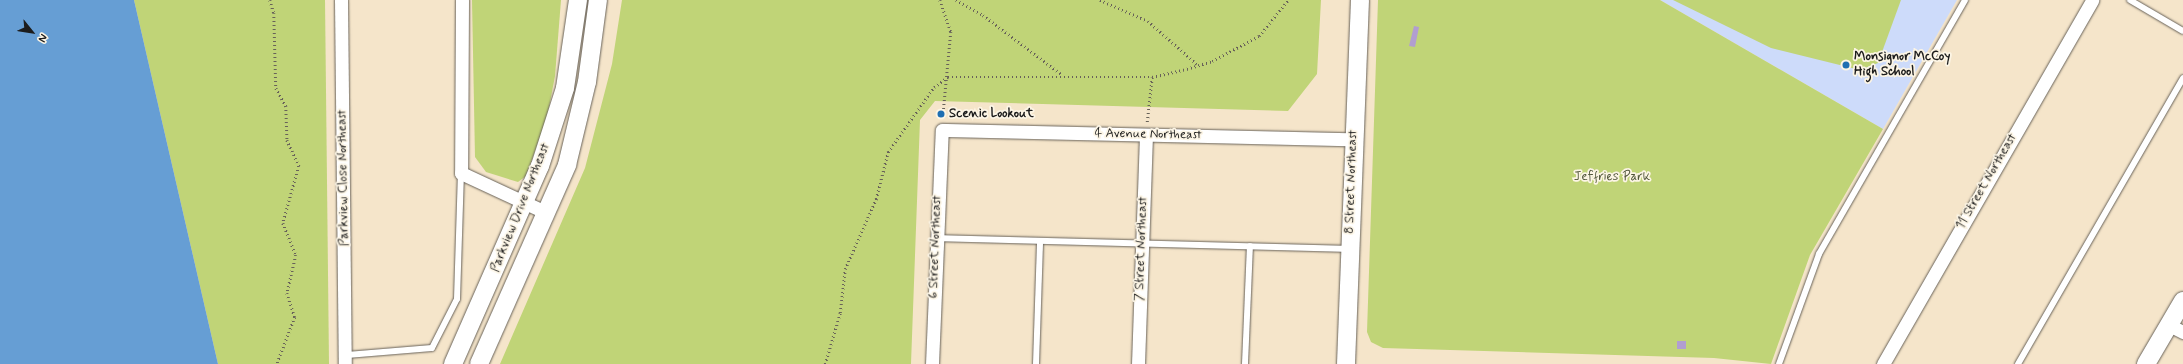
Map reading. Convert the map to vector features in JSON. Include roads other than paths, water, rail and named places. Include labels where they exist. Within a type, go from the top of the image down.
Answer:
[{"type":"main road","name":"Parkview Drive Northeast","points":[[453,364],[526,203],[565,88],[578,0]]},
{"type":"main road","name":"Parkview Drive Northeast","points":[[479,364],[567,165],[581,105],[598,0]]},
{"type":"main road","name":"8 Street Northeast","points":[[1346,364],[1353,139],[1360,0]]},
{"type":"main road","points":[[2146,364],[2176,328],[2183,300]]},
{"type":"street","name":"Parkview Close Northeast","points":[[341,0],[348,361]]},
{"type":"street","points":[[462,0],[461,173],[547,213]]},
{"type":"street","name":"11 Street Northeast","points":[[1883,364],[2092,0]]},
{"type":"street","name":"4 Avenue Northeast","points":[[942,130],[1353,139]]},
{"type":"street","name":"6 Street Northeast","points":[[932,364],[936,238],[942,130]]},
{"type":"street","name":"7 Street Northeast","points":[[1138,364],[1146,135]]},
{"type":"street","points":[[1346,364],[1355,364]]},
{"type":"lane","points":[[1778,364],[1819,254],[1965,0]]},
{"type":"lane","points":[[2130,0],[2183,31]]},
{"type":"lane","points":[[2018,364],[2183,78]]},
{"type":"lane","points":[[348,361],[432,348],[456,299],[461,173]]},
{"type":"lane","points":[[936,238],[1350,249]]},
{"type":"lane","points":[[1036,364],[1040,241]]},
{"type":"lane","points":[[1245,364],[1250,246]]},
{"type":"water","points":[[0,0],[134,0],[218,364],[0,364]]},
{"type":"place","name":"Monsignor McCoy High School","points":[[1846,65]]},
{"type":"place","name":"Scenic Lookout","points":[[941,114]]},
{"type":"park label","name":"Jeffries Park","points":[[1612,177]]}]
